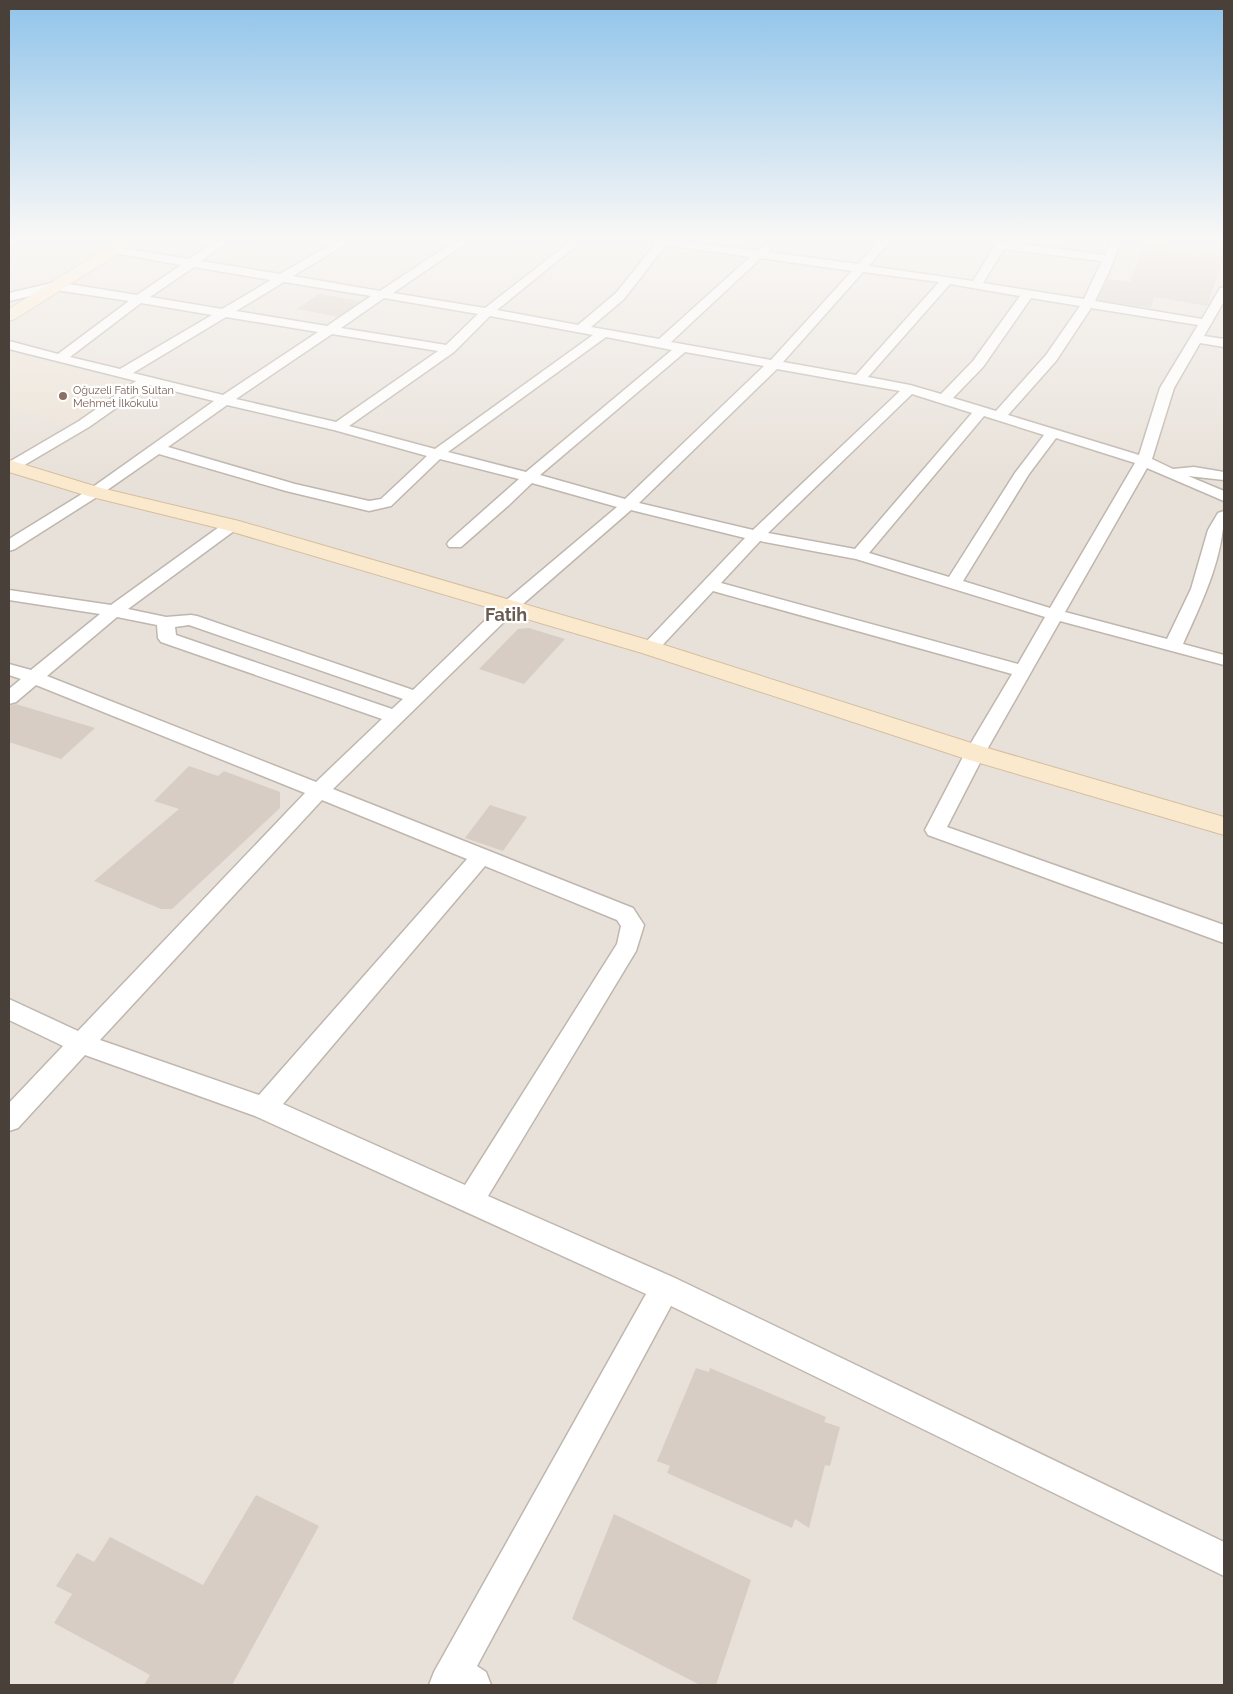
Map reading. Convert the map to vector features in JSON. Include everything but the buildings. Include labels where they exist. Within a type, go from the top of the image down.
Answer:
[{"type":"street","points":[[60,358],[111,320]]},
{"type":"street","points":[[122,374],[210,320]]},
{"type":"street","points":[[269,320],[449,349]]},
{"type":"street","points":[[9,546],[95,492],[342,320]]},
{"type":"street","points":[[338,427],[449,349],[479,320]]},
{"type":"street","points":[[532,320],[910,389],[1000,415],[1144,461],[1224,496]]},
{"type":"street","points":[[581,329],[592,320]]},
{"type":"street","points":[[661,344],[687,320]]},
{"type":"street","points":[[9,1120],[318,792],[509,607],[628,505],[773,365],[814,320]]},
{"type":"street","points":[[859,380],[912,320]]},
{"type":"street","points":[[944,399],[978,364],[1009,320]]},
{"type":"street","points":[[1000,415],[1051,358],[1076,320]]},
{"type":"street","points":[[1189,320],[1205,323]]},
{"type":"street","points":[[1207,320],[1167,388],[1144,461],[975,753],[935,830],[1224,934]]},
{"type":"street","points":[[158,448],[291,488],[369,506],[386,503],[437,454],[603,334]]},
{"type":"street","points":[[1196,338],[1224,343]]},
{"type":"street","points":[[9,345],[338,427],[628,505],[756,536],[859,555],[1056,615],[1224,660]]},
{"type":"street","points":[[455,544],[504,502],[529,477],[682,348]]},
{"type":"street","points":[[10,467],[84,424],[147,380]]},
{"type":"street","points":[[650,648],[756,536],[910,389]]},
{"type":"street","points":[[859,555],[982,410]]},
{"type":"street","points":[[953,584],[1022,473],[1053,432]]},
{"type":"street","points":[[10,467],[95,492],[232,525],[650,648],[975,753],[1224,826]]},
{"type":"street","points":[[1169,473],[1194,471],[1224,476]]},
{"type":"street","points":[[1173,646],[1199,588],[1216,530],[1224,516]]},
{"type":"street","points":[[9,698],[36,678],[114,611],[232,525]]},
{"type":"street","points":[[709,585],[1023,671]]},
{"type":"street","points":[[9,595],[114,611],[166,622],[192,620],[416,697]]},
{"type":"street","points":[[166,622],[167,638],[395,717]]},
{"type":"street","points":[[9,669],[36,678],[625,914],[633,925],[628,945],[470,1200]]},
{"type":"street","points":[[264,1108],[481,857]]},
{"type":"street","points":[[9,1009],[82,1044],[264,1108],[665,1288],[1224,1559]]},
{"type":"street","points":[[458,1681],[665,1288]]},
{"type":"shaded area","points":[[9,320],[1224,320],[1224,1685],[9,1685]]},
{"type":"shaded area","name":"Oğuzeli Fatih Sultan Mehmet İlkokulu","points":[[9,353],[134,385],[75,426],[9,408]]},
{"type":"place","name":"Oğuzeli Fatih Sultan Mehmet İlkokulu","points":[[63,396]]},
{"type":"district","name":"Fatih","points":[[506,614]]}]
